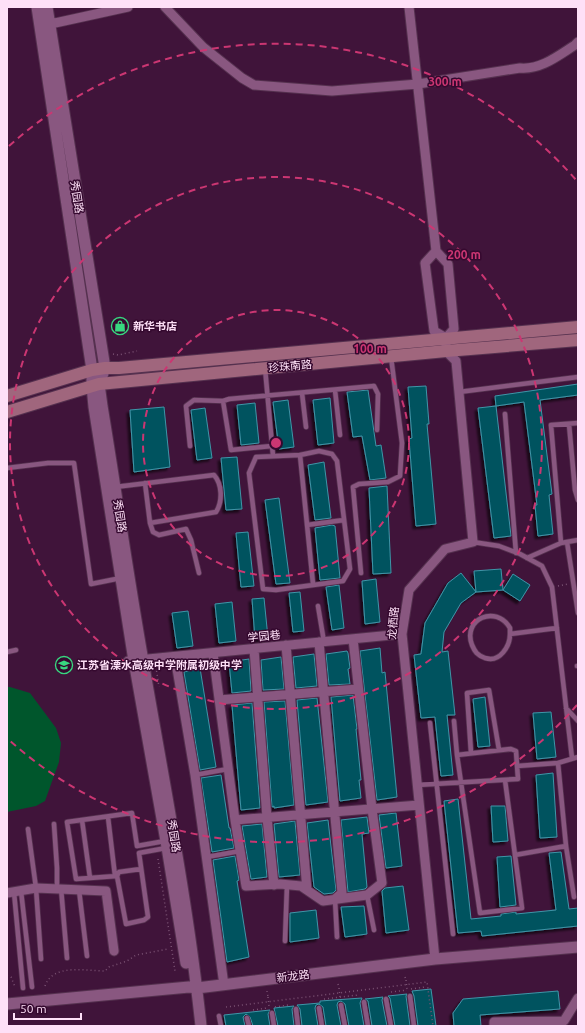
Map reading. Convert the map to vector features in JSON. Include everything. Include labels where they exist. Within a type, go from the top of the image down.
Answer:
[{"type":"main road","name":"珍珠南路","points":[[7,396],[99,369],[578,326]]},
{"type":"main road","name":"珍珠南路","points":[[7,412],[95,385],[391,356],[578,340]]},
{"type":"street","name":"秀园路","points":[[37,7],[45,24]]},
{"type":"street","name":"秀园路","points":[[47,7],[45,24],[99,369],[95,385],[121,578],[135,661],[171,844],[193,988],[201,1026]]},
{"type":"street","points":[[45,24],[128,7]]},
{"type":"street","points":[[165,7],[203,47],[254,86],[332,91],[418,84],[520,68],[528,69],[542,65],[576,46],[578,42]]},
{"type":"street","points":[[409,7],[436,251],[448,264],[454,329],[446,338],[446,351],[456,361],[473,542]]},
{"type":"street","points":[[436,251],[425,263],[434,331],[446,338]]},
{"type":"street","name":"秀园路","points":[[95,385],[115,487],[135,661]]},
{"type":"street","name":"龙栖路","points":[[435,960],[402,634],[409,590],[445,549],[473,542]]},
{"type":"street","name":"学园巷","points":[[135,661],[402,634]]},
{"type":"street","points":[[213,653],[235,820],[246,886],[301,886],[323,901],[367,895],[382,883],[353,639]]},
{"type":"street","points":[[321,642],[342,893],[335,899]]},
{"type":"street","points":[[286,645],[302,815],[307,890]]},
{"type":"street","points":[[254,649],[267,818],[274,885]]},
{"type":"street","points":[[175,657],[195,775],[224,984]]},
{"type":"street","points":[[219,700],[358,688]]},
{"type":"street","points":[[235,820],[419,805]]},
{"type":"street","points":[[14,892],[36,888],[106,891],[114,951]]},
{"type":"street","name":"新龙路","points":[[7,1004],[193,988],[435,960],[578,947]]},
{"type":"street","name":"秀园路","points":[[193,988],[193,1026]]},
{"type":"street","points":[[494,1026],[494,1022],[564,1024],[578,998]]},
{"type":"lane","points":[[264,355],[273,456]]},
{"type":"lane","points":[[361,573],[353,487],[358,484],[388,482],[400,476],[402,443],[391,356]]},
{"type":"lane","points":[[459,392],[578,377]]},
{"type":"lane","points":[[190,446],[186,406],[194,400],[223,401],[228,399],[374,386],[378,394],[378,430]]},
{"type":"lane","points":[[335,390],[340,435]]},
{"type":"lane","points":[[302,393],[306,427]]},
{"type":"lane","points":[[223,401],[231,450],[272,446]]},
{"type":"lane","points":[[505,414],[516,552]]},
{"type":"lane","points":[[561,543],[551,426],[578,423]]},
{"type":"lane","points":[[569,424],[575,490],[578,500]]},
{"type":"lane","points":[[319,451],[332,454],[337,461],[350,569],[343,581],[276,590],[263,589],[249,473],[256,457],[300,455],[319,451]]},
{"type":"lane","points":[[300,455],[313,584]]},
{"type":"lane","points":[[7,468],[48,463],[74,463],[91,584],[121,578]]},
{"type":"lane","points":[[115,487],[214,475],[219,480],[221,505],[216,512],[150,523]]},
{"type":"lane","points":[[145,483],[150,523],[153,532],[159,535],[186,529],[192,540],[199,573]]},
{"type":"lane","points":[[307,525],[344,520]]},
{"type":"lane","points":[[527,558],[561,543],[578,540]]},
{"type":"lane","points":[[473,542],[499,546],[516,552],[542,566],[552,587],[572,758]]},
{"type":"lane","points":[[568,542],[578,614]]},
{"type":"lane","points":[[318,606],[321,642]]},
{"type":"lane","points":[[493,616],[501,618],[510,628],[510,634],[508,645],[499,657],[488,658],[476,654],[470,642],[471,628],[476,621],[484,617],[493,616]]},
{"type":"lane","points":[[510,634],[557,628]]},
{"type":"lane","points":[[7,652],[16,650]]},
{"type":"lane","points":[[471,754],[466,693],[489,690],[499,750]]},
{"type":"lane","points":[[566,708],[578,721]]},
{"type":"lane","points":[[454,721],[457,755],[480,913],[522,908],[505,780]]},
{"type":"lane","points":[[430,723],[453,934]]},
{"type":"lane","points":[[418,786],[518,779],[516,751],[511,748],[457,755]]},
{"type":"lane","points":[[517,766],[558,763],[572,758],[578,758]]},
{"type":"lane","points":[[558,763],[566,846],[574,897]]},
{"type":"lane","points":[[195,775],[228,769]]},
{"type":"lane","points":[[142,868],[119,872],[116,876],[76,879],[67,822],[132,813],[137,846],[171,844]]},
{"type":"lane","points":[[108,816],[116,876],[126,924],[144,920],[148,917],[139,853],[171,844]]},
{"type":"lane","points":[[82,820],[90,878]]},
{"type":"lane","points":[[54,824],[57,868],[67,958]]},
{"type":"lane","points":[[28,829],[36,888],[41,959]]},
{"type":"lane","points":[[515,855],[566,846]]},
{"type":"lane","points":[[207,857],[240,851]]},
{"type":"lane","points":[[285,941],[287,885]]},
{"type":"lane","points":[[79,890],[87,956]]},
{"type":"lane","points":[[14,892],[32,988]]},
{"type":"lane","points":[[14,892],[22,988]]},
{"type":"lane","points":[[367,895],[374,930]]},
{"type":"lane","points":[[335,899],[337,937]]},
{"type":"lane","points":[[410,996],[414,1026]]},
{"type":"lane","points":[[386,999],[390,1026]]},
{"type":"lane","points":[[364,1002],[368,1026]]},
{"type":"lane","points":[[341,1005],[345,1026]]},
{"type":"lane","points":[[319,1008],[322,1026]]},
{"type":"lane","points":[[296,1010],[298,1026]]},
{"type":"lane","points":[[272,1013],[274,1026]]},
{"type":"lane","points":[[219,1016],[221,1026]]},
{"type":"lane","points":[[247,1018],[249,1026]]},
{"type":"path","points":[[552,587],[574,583]]},
{"type":"path","points":[[45,986],[47,981],[56,973],[71,969],[105,971],[109,967],[127,961],[136,955],[168,949]]},
{"type":"path","points":[[7,976],[11,977],[16,989]]},
{"type":"path","points":[[405,977],[407,989]]},
{"type":"path","points":[[226,1007],[427,982],[433,1026]]},
{"type":"path","points":[[338,984],[340,997]]},
{"type":"path","points":[[267,991],[269,1006]]},
{"type":"path","points":[[324,1000],[358,995]]},
{"type":"green space","points":[[7,687],[30,693],[56,728],[61,743],[59,762],[45,801],[36,806],[7,812]]},
{"type":"building","points":[[578,384],[578,395],[540,400],[552,494],[549,495],[553,534],[538,536],[535,505],[537,505],[524,402],[496,406],[495,396]]},
{"type":"building","points":[[426,386],[429,424],[427,424],[436,524],[416,526],[409,439],[412,438],[408,387]]},
{"type":"building","points":[[368,390],[376,446],[381,445],[386,478],[370,480],[362,436],[353,437],[347,392]]},
{"type":"building","points":[[330,398],[334,443],[318,445],[313,400]]},
{"type":"building","points":[[288,400],[294,447],[279,449],[273,402]]},
{"type":"building","points":[[255,403],[259,443],[241,445],[237,405]]},
{"type":"building","points":[[496,406],[511,536],[494,538],[478,408]]},
{"type":"building","points":[[164,407],[170,467],[134,472],[130,410]]},
{"type":"building","points":[[205,408],[212,458],[197,460],[191,410]]},
{"type":"building","points":[[237,457],[242,509],[226,510],[221,458]]},
{"type":"building","points":[[324,462],[331,518],[315,520],[308,465]]},
{"type":"building","points":[[387,486],[391,573],[373,574],[369,488]]},
{"type":"building","points":[[279,498],[290,583],[276,584],[265,500]]},
{"type":"building","points":[[332,525],[335,526],[340,578],[320,580],[315,528]]},
{"type":"building","points":[[248,532],[254,586],[241,587],[236,533]]},
{"type":"building","points":[[501,569],[503,590],[476,592],[474,571]]},
{"type":"building","points":[[461,573],[476,592],[461,603],[444,632],[442,652],[448,651],[455,715],[447,715],[453,775],[441,776],[435,717],[421,718],[414,655],[421,654],[425,623],[448,583]]},
{"type":"building","points":[[513,574],[530,585],[520,601],[503,590]]},
{"type":"building","points":[[376,579],[380,622],[365,624],[362,581]]},
{"type":"building","points":[[339,585],[344,628],[332,630],[326,587]]},
{"type":"building","points":[[300,592],[304,631],[293,632],[289,593]]},
{"type":"building","points":[[264,598],[268,638],[255,639],[252,599]]},
{"type":"building","points":[[232,602],[236,641],[219,643],[215,604]]},
{"type":"building","points":[[188,611],[193,646],[177,648],[172,613]]},
{"type":"building","points":[[380,648],[382,673],[385,672],[397,797],[377,800],[360,651]]},
{"type":"building","points":[[347,651],[350,668],[348,669],[350,684],[329,685],[326,654]]},
{"type":"building","points":[[314,654],[317,686],[296,688],[293,657]]},
{"type":"building","points":[[281,657],[284,689],[263,690],[261,660]]},
{"type":"building","points":[[249,659],[251,691],[232,693],[229,662]]},
{"type":"building","points":[[200,668],[216,767],[200,770],[184,672]]},
{"type":"building","points":[[353,695],[361,780],[359,780],[361,798],[340,801],[331,697]]},
{"type":"building","points":[[485,697],[490,746],[478,747],[473,699]]},
{"type":"building","points":[[317,698],[328,802],[306,805],[297,700]]},
{"type":"building","points":[[285,701],[294,805],[274,808],[274,806],[272,807],[264,702]]},
{"type":"building","points":[[252,703],[260,808],[241,810],[232,705]]},
{"type":"building","points":[[551,712],[556,757],[537,759],[533,713]]},
{"type":"building","points":[[553,773],[557,837],[540,838],[536,775]]},
{"type":"building","points":[[221,775],[229,828],[234,848],[212,852],[201,778]]},
{"type":"building","points":[[458,799],[471,919],[501,916],[501,914],[516,912],[516,914],[556,910],[549,853],[561,852],[569,909],[578,908],[578,926],[482,936],[481,931],[458,933],[444,801]]},
{"type":"building","points":[[491,806],[505,806],[508,841],[493,842]]},
{"type":"building","points":[[396,813],[402,866],[386,868],[379,815]]},
{"type":"building","points":[[367,817],[369,833],[362,834],[367,887],[365,889],[348,892],[341,820]]},
{"type":"building","points":[[328,820],[336,890],[333,893],[324,894],[314,887],[307,823]]},
{"type":"building","points":[[295,821],[300,875],[279,877],[274,824]]},
{"type":"building","points":[[262,824],[267,877],[251,879],[242,826]]},
{"type":"building","points":[[235,856],[239,880],[237,881],[249,957],[227,962],[213,860]]},
{"type":"building","points":[[511,856],[516,905],[500,907],[497,857]]},
{"type":"building","points":[[403,886],[409,930],[386,933],[382,891],[385,888]]},
{"type":"building","points":[[364,906],[367,934],[345,937],[341,907]]},
{"type":"building","points":[[316,910],[319,938],[290,942],[290,913]]},
{"type":"building","points":[[431,989],[436,1026],[418,1026],[412,991]]},
{"type":"building","points":[[558,991],[560,1009],[480,1015],[481,1026],[454,1026],[453,1013],[463,999]]},
{"type":"building","points":[[407,994],[410,1026],[395,1026],[390,998],[388,996]]},
{"type":"building","points":[[383,997],[382,1000],[387,1026],[372,1026],[368,1001],[365,999]]},
{"type":"building","points":[[362,998],[360,1003],[364,1026],[349,1026],[345,1004],[341,1001],[338,1002],[337,1005],[341,1026],[326,1026],[323,1007],[319,1004],[316,1005],[315,1008],[318,1026],[302,1026],[300,1009],[297,1005],[320,1003],[320,1001]]},
{"type":"building","points":[[294,1006],[292,1009],[294,1026],[278,1026],[274,1008]]},
{"type":"building","points":[[270,1010],[268,1014],[270,1026],[253,1026],[250,1017],[246,1014],[243,1017],[245,1026],[226,1026],[224,1015]]},
{"type":"place","name":"新华书店","points":[[120,326]]},
{"type":"place","name":"江苏省溧水高级中学附属初级中学","points":[[64,665]]}]
